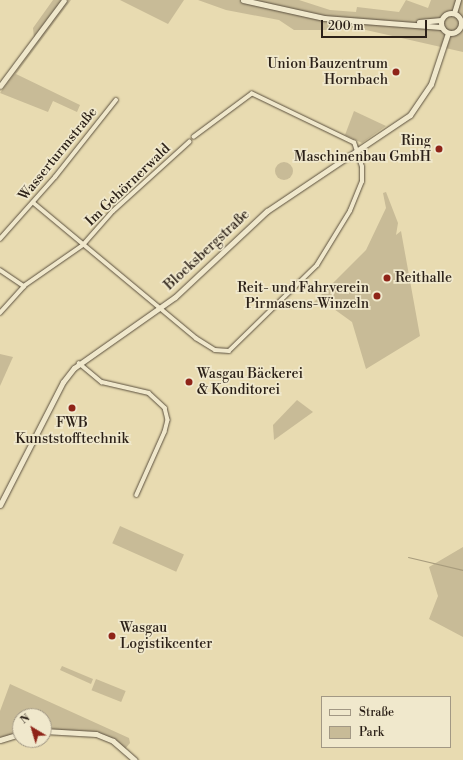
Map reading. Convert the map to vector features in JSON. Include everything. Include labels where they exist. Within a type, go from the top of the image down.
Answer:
[{"type":"main road","points":[[0,86],[23,58],[64,0]]},
{"type":"main road","points":[[243,0],[324,18],[441,27],[448,33],[460,27],[461,20],[454,13],[446,13],[441,20],[441,27]]},
{"type":"main road","points":[[454,13],[458,0]]},
{"type":"main road","points":[[392,23],[441,20]]},
{"type":"main road","name":"Blocksbergstraße","points":[[0,505],[63,382],[79,363],[161,308],[267,212],[395,127],[421,102],[437,69],[448,33]]},
{"type":"main road","points":[[52,731],[96,734],[113,741],[135,760]]},
{"type":"main road","points":[[0,740],[12,736]]},
{"type":"street","points":[[34,203],[83,245],[211,348],[228,351],[298,286],[333,242],[362,182],[359,151],[352,142],[252,94],[194,137]]},
{"type":"street","name":"Wasserturmstraße","points":[[0,239],[34,203],[116,100]]},
{"type":"street","name":"Im Gehörnerwald","points":[[0,313],[24,286],[83,245],[113,212],[189,142]]},
{"type":"street","points":[[0,270],[24,286]]},
{"type":"street","points":[[79,363],[102,382],[149,393],[165,408],[168,420],[165,432],[137,495]]},
{"type":"green space","points":[[53,0],[71,0],[16,74],[80,105],[77,112],[53,101],[48,112],[0,93],[38,41],[34,38],[33,28]]},
{"type":"green space","points":[[120,0],[184,0],[168,24]]},
{"type":"green space","points":[[198,0],[299,0],[330,10],[356,12],[357,7],[399,12],[406,0],[428,8],[431,0],[463,0],[463,52],[366,30],[294,30],[279,20],[226,10]]},
{"type":"green space","points":[[354,111],[386,126],[362,143],[345,135]]},
{"type":"green space","points":[[284,162],[290,165],[293,171],[290,177],[284,180],[278,177],[275,171],[278,165]]},
{"type":"green space","name":"Reit- und Fahrverein Pirmasens-Winzeln","points":[[386,192],[398,223],[396,235],[401,231],[420,336],[366,369],[352,322],[327,304],[313,303],[366,250],[386,208],[383,193]]},
{"type":"green space","points":[[0,354],[13,357],[0,386]]},
{"type":"green space","points":[[297,400],[313,412],[274,440],[273,425]]},
{"type":"green space","points":[[120,526],[184,554],[176,572],[112,543]]},
{"type":"green space","points":[[463,547],[463,637],[429,619],[438,596],[429,567]]},
{"type":"green space","points":[[62,666],[93,679],[91,684],[60,670]]},
{"type":"green space","points":[[96,679],[126,691],[121,702],[92,690]]},
{"type":"green space","points":[[10,684],[129,738],[130,743],[125,749],[96,734],[52,731],[52,708],[12,708],[12,736],[0,740],[0,711]]},
{"type":"waterway","points":[[408,557],[463,570]]},
{"type":"place","name":"Union Bauzentrum Hornbach","points":[[396,72]]},
{"type":"place","name":"Ring Maschinenbau GmbH","points":[[439,149]]},
{"type":"place","name":"Reithalle","points":[[387,278]]},
{"type":"place","name":"Reit- und Fahrverein Pirmasens-Winzeln","points":[[377,296]]},
{"type":"place","name":"Wasgau Bäckerei & Konditorei","points":[[189,382]]},
{"type":"place","name":"FWB Kunststofftechnik","points":[[72,408]]},
{"type":"place","name":"Wasgau Logistikcenter","points":[[112,636]]}]
